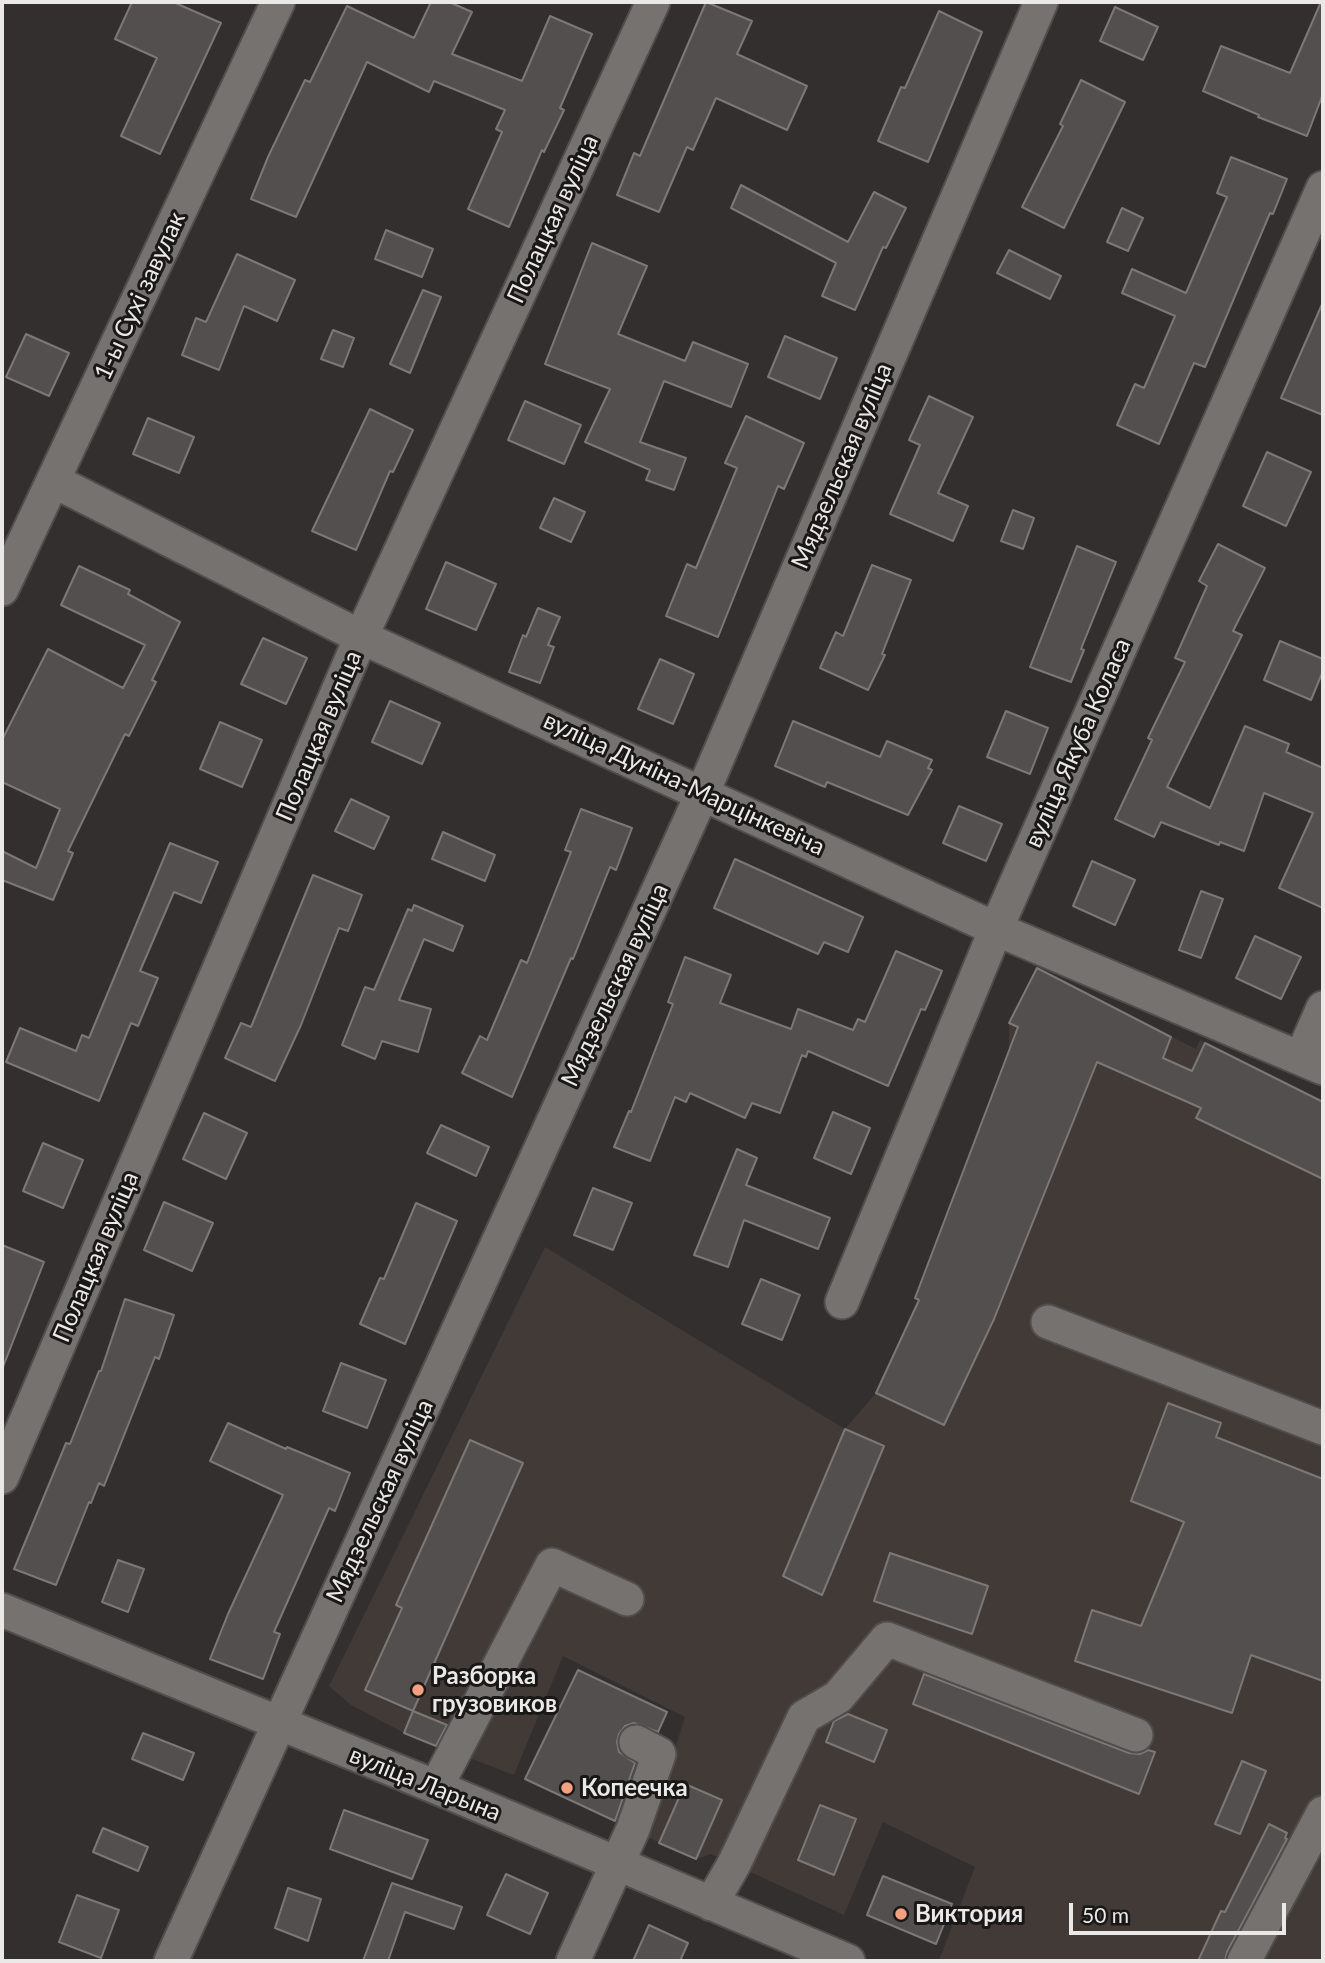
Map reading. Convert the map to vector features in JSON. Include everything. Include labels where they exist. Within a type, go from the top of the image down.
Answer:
[{"type":"street","name":"1-ы Сухі завулак","points":[[2,589],[278,2]]},
{"type":"street","name":"Полацкая вуліца","points":[[2,1477],[360,637],[653,2]]},
{"type":"street","name":"Мядзельская вуліца","points":[[171,1961],[703,792],[1041,2]]},
{"type":"street","name":"вуліца Якуба Коласа","points":[[842,1302],[996,929],[1323,188]]},
{"type":"street","name":"вуліца Дуніна-Марцінкевіча","points":[[54,481],[360,637],[703,792],[996,929],[1312,1063]]},
{"type":"street","points":[[1312,1063],[1323,1008]]},
{"type":"street","points":[[1048,1322],[1323,1428]]},
{"type":"street","points":[[436,1787],[552,1565],[627,1599]]},
{"type":"street","name":"вуліца Ларына","points":[[2,1610],[436,1787],[848,1961]]},
{"type":"street","points":[[711,1905],[734,1864],[804,1717],[838,1697],[887,1639],[1136,1735]]},
{"type":"street","points":[[573,1961],[633,1829],[659,1754],[636,1742]]},
{"type":"street","points":[[1244,1961],[1323,1813]]},
{"type":"shaded area","points":[[1037,968],[1196,1049],[1200,1040],[1323,1102],[1323,1961],[942,1961],[939,1960],[975,1867],[883,1822],[844,1915],[711,1854],[696,1859],[647,1837],[685,1717],[563,1656],[514,1775],[404,1733],[351,1705],[329,1686],[545,1247],[845,1429],[876,1393],[912,1316],[922,1301],[1009,1052],[1009,1023]]},
{"type":"building","points":[[132,2],[173,2],[221,23],[160,154],[121,136],[157,58],[115,39]]},
{"type":"building","points":[[431,2],[449,2],[472,12],[452,54],[522,81],[550,16],[592,34],[560,108],[564,110],[544,152],[542,150],[509,227],[468,209],[502,132],[496,129],[505,110],[434,81],[429,92],[367,62],[296,217],[251,199],[305,80],[310,82],[347,6],[414,38]]},
{"type":"building","points":[[706,2],[752,21],[737,54],[807,86],[787,130],[716,98],[693,150],[687,147],[659,212],[617,195],[634,153],[640,156]]},
{"type":"building","points":[[1321,2],[1323,94],[1307,136],[1203,91],[1221,46],[1290,73]]},
{"type":"building","points":[[1115,7],[1158,27],[1143,60],[1100,41]]},
{"type":"building","points":[[939,11],[982,32],[928,162],[878,141],[901,87],[905,88]]},
{"type":"building","points":[[1081,80],[1125,102],[1064,228],[1022,207],[1063,126],[1060,124]]},
{"type":"building","points":[[1231,157],[1287,179],[1205,367],[1194,363],[1159,444],[1117,425],[1135,384],[1144,388],[1175,316],[1122,293],[1132,269],[1186,293],[1227,197],[1217,193]]},
{"type":"building","points":[[741,185],[848,242],[874,192],[906,208],[886,248],[883,247],[855,310],[822,296],[836,263],[731,208]]},
{"type":"building","points":[[1122,208],[1143,218],[1128,251],[1107,242]]},
{"type":"building","points":[[386,230],[433,249],[422,277],[375,259]]},
{"type":"building","points":[[592,243],[647,266],[618,334],[685,361],[693,342],[748,364],[731,407],[664,381],[640,442],[686,458],[674,490],[646,480],[650,470],[585,442],[610,389],[545,364]]},
{"type":"building","points":[[1009,250],[1061,276],[1050,299],[997,273]]},
{"type":"building","points":[[237,254],[295,280],[277,321],[244,306],[219,370],[182,355],[196,318],[206,322]]},
{"type":"building","points":[[423,290],[441,297],[410,373],[390,364]]},
{"type":"building","points":[[1323,302],[1323,415],[1281,398]]},
{"type":"building","points":[[333,330],[354,338],[343,367],[321,359]]},
{"type":"building","points":[[26,334],[69,353],[49,396],[6,377]]},
{"type":"building","points":[[785,336],[837,358],[820,399],[768,377]]},
{"type":"building","points":[[929,396],[973,417],[938,493],[968,506],[953,541],[890,514],[920,445],[909,440]]},
{"type":"building","points":[[525,401],[581,425],[564,464],[508,440]]},
{"type":"building","points":[[370,409],[413,430],[393,472],[390,471],[356,550],[312,531]]},
{"type":"building","points":[[746,416],[804,443],[784,489],[778,486],[718,637],[666,616],[687,564],[696,568],[737,468],[725,463]]},
{"type":"building","points":[[148,418],[194,437],[179,473],[133,454]]},
{"type":"building","points":[[1267,452],[1311,472],[1286,526],[1243,506]]},
{"type":"building","points":[[554,498],[585,512],[571,542],[540,528]]},
{"type":"building","points":[[1013,510],[1034,518],[1023,549],[1001,541]]},
{"type":"building","points":[[1218,544],[1265,568],[1233,631],[1242,635],[1167,787],[1210,808],[1245,726],[1289,744],[1286,752],[1323,768],[1323,908],[1279,888],[1313,813],[1264,793],[1244,851],[1220,842],[1219,845],[1161,822],[1154,837],[1115,819],[1152,740],[1148,738],[1185,662],[1175,658],[1207,586],[1199,581]]},
{"type":"building","points":[[1077,546],[1116,562],[1081,649],[1084,650],[1071,682],[1030,667]]},
{"type":"building","points":[[446,562],[496,584],[476,630],[426,609]]},
{"type":"building","points":[[872,565],[911,580],[882,654],[885,655],[868,690],[820,668],[836,632],[843,636]]},
{"type":"building","points":[[79,566],[130,590],[128,594],[180,622],[152,680],[156,682],[129,736],[125,734],[68,851],[73,853],[53,900],[2,880],[2,851],[36,868],[60,809],[2,782],[2,740],[48,649],[123,688],[145,645],[61,605]]},
{"type":"building","points":[[538,608],[560,617],[548,645],[554,647],[540,683],[509,672],[523,635],[526,637]]},
{"type":"building","points":[[263,638],[307,658],[286,704],[241,684]]},
{"type":"building","points":[[1280,641],[1323,659],[1323,671],[1311,700],[1264,680]]},
{"type":"building","points":[[660,659],[694,674],[673,724],[638,709]]},
{"type":"building","points":[[390,701],[440,723],[422,764],[372,742]]},
{"type":"building","points":[[1006,711],[1048,728],[1030,774],[987,757]]},
{"type":"building","points":[[793,721],[880,757],[887,741],[932,760],[928,768],[932,770],[908,815],[827,782],[825,787],[775,766]]},
{"type":"building","points":[[220,722],[262,740],[242,787],[200,769]]},
{"type":"building","points":[[351,799],[389,817],[374,849],[335,831]]},
{"type":"building","points":[[959,806],[1002,824],[986,861],[943,843]]},
{"type":"building","points":[[581,809],[632,828],[616,870],[610,867],[512,1097],[462,1073],[480,1036],[487,1040],[521,960],[527,963],[571,852],[565,850]]},
{"type":"building","points":[[443,832],[495,855],[485,881],[432,859]]},
{"type":"building","points":[[170,843],[218,862],[201,903],[174,892],[140,971],[158,978],[138,1026],[131,1023],[99,1101],[6,1062],[20,1028],[76,1051],[82,1035],[89,1038]]},
{"type":"building","points":[[735,859],[863,917],[848,952],[824,942],[818,954],[714,908]]},
{"type":"building","points":[[1092,861],[1135,880],[1115,925],[1073,906]]},
{"type":"building","points":[[313,875],[362,895],[348,931],[339,928],[301,1025],[275,1081],[225,1058],[241,1023],[251,1027]]},
{"type":"building","points":[[1201,891],[1223,899],[1201,958],[1179,950]]},
{"type":"building","points":[[414,905],[463,926],[453,951],[424,939],[399,1000],[431,1009],[418,1052],[382,1041],[375,1059],[342,1045],[365,987],[374,990],[408,909],[412,911]]},
{"type":"building","points":[[1255,936],[1301,957],[1281,999],[1236,978]]},
{"type":"building","points":[[896,951],[942,971],[925,1010],[921,1009],[888,1086],[808,1051],[806,1057],[802,1055],[780,1113],[752,1103],[745,1118],[690,1093],[686,1102],[675,1097],[650,1161],[614,1147],[629,1111],[631,1112],[673,1004],[668,1002],[685,957],[731,975],[720,1003],[791,1029],[798,1009],[853,1030],[858,1019],[865,1022]]},
{"type":"building","points":[[1037,968],[1171,1037],[1163,1058],[1192,1071],[1205,1043],[1323,1102],[1323,1179],[1196,1118],[1201,1108],[1097,1062],[994,1319],[944,1425],[876,1393],[919,1300],[915,1298],[1018,1027],[1009,1023]]},
{"type":"building","points":[[833,1112],[870,1128],[851,1174],[814,1158]]},
{"type":"building","points":[[204,1113],[247,1133],[226,1179],[183,1159]]},
{"type":"building","points":[[441,1125],[489,1147],[476,1176],[427,1153]]},
{"type":"building","points":[[43,1143],[83,1160],[63,1208],[23,1191]]},
{"type":"building","points":[[737,1149],[757,1158],[746,1185],[830,1218],[818,1249],[744,1220],[728,1267],[694,1255]]},
{"type":"building","points":[[593,1188],[632,1203],[613,1250],[574,1235]]},
{"type":"building","points":[[164,1202],[213,1223],[192,1271],[144,1250]]},
{"type":"building","points":[[416,1203],[457,1221],[405,1344],[360,1324],[380,1278],[384,1279]]},
{"type":"building","points":[[2,1245],[44,1262],[3,1367],[2,1367]]},
{"type":"building","points":[[761,1279],[800,1295],[782,1340],[742,1324]]},
{"type":"building","points":[[125,1299],[174,1315],[159,1359],[155,1357],[104,1486],[99,1483],[91,1503],[89,1502],[56,1585],[14,1569],[66,1443],[70,1444],[101,1371]]},
{"type":"building","points":[[341,1363],[386,1380],[367,1428],[323,1411]]},
{"type":"building","points":[[1168,1403],[1221,1423],[1216,1437],[1323,1479],[1323,1681],[1251,1655],[1232,1713],[1075,1661],[1092,1610],[1141,1626],[1184,1522],[1131,1501]]},
{"type":"building","points":[[228,1423],[350,1473],[335,1511],[329,1508],[274,1632],[280,1634],[263,1679],[210,1659],[283,1495],[210,1461]]},
{"type":"building","points":[[845,1429],[884,1446],[822,1595],[783,1576]]},
{"type":"building","points":[[470,1440],[523,1463],[413,1711],[365,1690],[402,1608],[396,1605]]},
{"type":"building","points":[[890,1553],[988,1586],[972,1634],[874,1601]]},
{"type":"building","points":[[118,1560],[144,1569],[128,1612],[102,1602]]},
{"type":"building","points":[[578,1670],[667,1712],[658,1732],[634,1723],[625,1726],[619,1734],[619,1752],[635,1763],[615,1821],[525,1779]]},
{"type":"building","points":[[924,1674],[1129,1753],[1140,1754],[1148,1750],[1155,1752],[1139,1794],[913,1704]]},
{"type":"building","points":[[413,1711],[447,1725],[436,1746],[404,1733]]},
{"type":"building","points":[[848,1714],[887,1730],[874,1762],[826,1742],[834,1721]]},
{"type":"building","points":[[143,1733],[194,1753],[183,1780],[132,1759]]},
{"type":"building","points":[[1242,1761],[1266,1771],[1240,1834],[1215,1824]]},
{"type":"building","points":[[685,1784],[722,1800],[696,1859],[659,1843]]},
{"type":"building","points":[[820,1805],[856,1819],[834,1875],[798,1860]]},
{"type":"building","points":[[344,1810],[428,1840],[412,1879],[330,1849]]},
{"type":"building","points":[[1269,1824],[1287,1833],[1287,1839],[1227,1952],[1225,1961],[1198,1961],[1221,1911],[1225,1912]]},
{"type":"building","points":[[103,1828],[148,1847],[138,1871],[93,1852]]},
{"type":"building","points":[[506,1874],[548,1893],[530,1934],[487,1915]]},
{"type":"building","points":[[883,1876],[952,1904],[936,1944],[867,1915]]},
{"type":"building","points":[[392,1883],[462,1907],[454,1929],[405,1912],[388,1961],[363,1961]]},
{"type":"building","points":[[288,1888],[321,1899],[308,1941],[275,1928]]},
{"type":"building","points":[[77,1895],[119,1910],[101,1958],[59,1942]]},
{"type":"building","points":[[649,1925],[688,1943],[680,1961],[633,1961]]},
{"type":"place","name":"Разборка грузовиков","points":[[418,1690]]},
{"type":"place","name":"Копеечка","points":[[567,1788]]},
{"type":"place","name":"Виктория","points":[[901,1914]]}]
